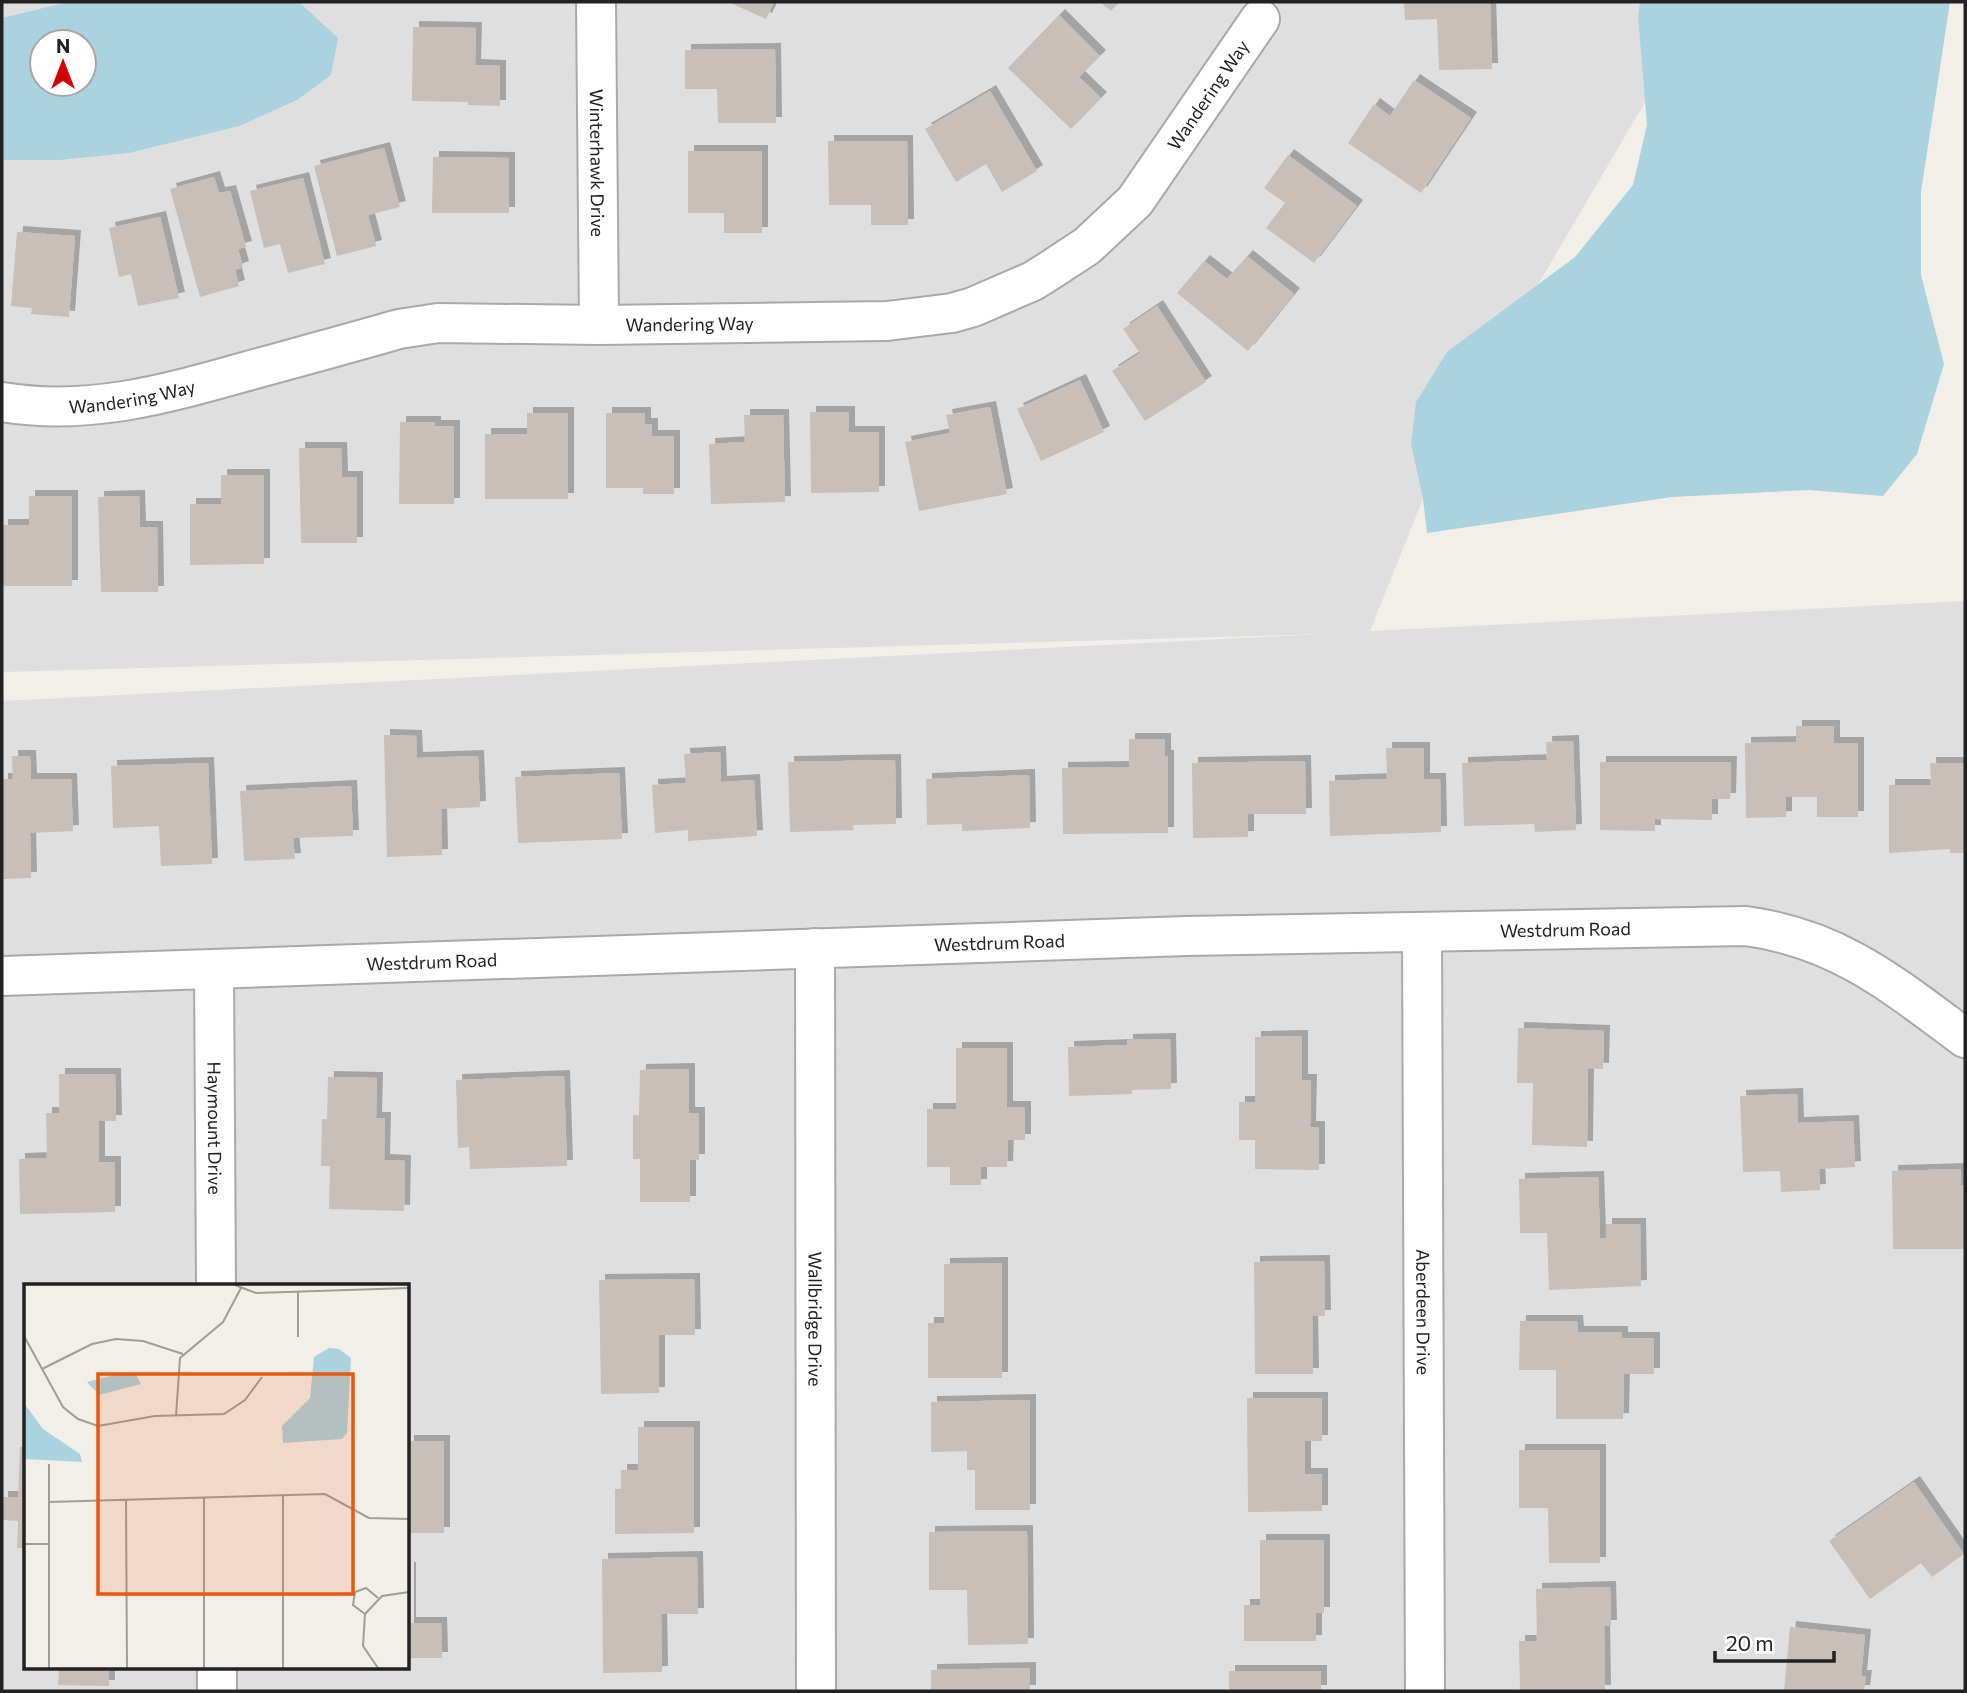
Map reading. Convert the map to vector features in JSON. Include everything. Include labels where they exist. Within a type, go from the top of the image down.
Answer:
[{"type":"street","name":"Winterhawk Drive","points":[[596,2],[599,325]]},
{"type":"street","name":"Wandering Way","points":[[2,402],[32,407],[85,407],[150,397],[414,326],[438,323],[599,325],[887,321],[952,313],[973,307],[1052,269],[1087,246],[1135,201],[1260,19]]},
{"type":"street","name":"Westdrum Road","points":[[2,976],[1172,936],[1746,926],[1782,932],[1835,950],[1867,968],[1965,1038]]},
{"type":"street","name":"Aberdeen Drive","points":[[1422,932],[1424,1691]]},
{"type":"street","name":"Wallbridge Drive","points":[[815,948],[817,1691]]},
{"type":"street","name":"Haymount Drive","points":[[214,970],[216,1284]]},
{"type":"street","points":[[217,1668],[217,1691]]},
{"type":"shaded area","points":[[2,2],[1651,2],[1645,102],[1539,283],[1416,402],[1423,499],[1370,631],[1965,601],[1965,1691],[2,1691],[2,701],[1322,634],[2,672]]},
{"type":"water","points":[[68,2],[299,2],[338,38],[331,75],[297,100],[239,126],[129,153],[59,160],[2,160],[2,18]]},
{"type":"water","points":[[1640,2],[1950,2],[1921,192],[1921,275],[1944,364],[1917,454],[1883,496],[1809,490],[1672,497],[1427,533],[1411,444],[1416,402],[1447,352],[1575,257],[1633,185],[1647,125],[1638,16]]},
{"type":"building","points":[[728,2],[774,2],[766,19]]},
{"type":"building","points":[[1100,2],[1119,2],[1111,11]]},
{"type":"building","points":[[1404,2],[1490,2],[1492,69],[1439,70],[1437,19],[1405,20]]},
{"type":"building","points":[[1059,15],[1100,56],[1079,77],[1101,98],[1071,129],[1008,68]]},
{"type":"building","points":[[413,27],[476,28],[475,65],[500,66],[500,106],[468,105],[468,102],[412,101]]},
{"type":"building","points":[[775,49],[776,123],[718,123],[717,89],[685,89],[685,50]]},
{"type":"building","points":[[1414,80],[1471,118],[1421,193],[1348,143],[1374,104],[1390,116]]},
{"type":"building","points":[[990,91],[1037,171],[1002,192],[986,164],[956,182],[925,129]]},
{"type":"building","points":[[828,141],[907,141],[908,225],[871,225],[871,205],[829,205]]},
{"type":"building","points":[[384,148],[400,207],[368,215],[376,246],[337,256],[314,166]]},
{"type":"building","points":[[688,151],[762,151],[762,233],[724,233],[724,213],[688,213]]},
{"type":"building","points":[[1288,155],[1357,206],[1314,263],[1266,228],[1285,203],[1264,188]]},
{"type":"building","points":[[433,157],[509,158],[509,213],[432,213]]},
{"type":"building","points":[[214,177],[219,193],[230,191],[246,247],[238,249],[243,267],[235,270],[239,286],[200,297],[170,189]]},
{"type":"building","points":[[303,178],[325,264],[288,273],[280,244],[264,248],[250,191]]},
{"type":"building","points":[[160,217],[179,298],[138,306],[131,274],[119,277],[109,228]]},
{"type":"building","points":[[17,232],[75,236],[69,317],[31,314],[32,308],[11,306]]},
{"type":"building","points":[[1247,256],[1294,294],[1248,351],[1177,293],[1204,261],[1227,279]]},
{"type":"building","points":[[1157,306],[1206,382],[1145,421],[1112,371],[1140,353],[1123,329]]},
{"type":"building","points":[[1080,380],[1104,432],[1041,461],[1017,409]]},
{"type":"building","points":[[990,407],[1007,494],[919,511],[905,442],[950,433],[946,415]]},
{"type":"building","points":[[810,412],[849,412],[849,432],[879,432],[879,492],[811,493]]},
{"type":"building","points":[[527,413],[568,413],[568,499],[485,499],[485,434],[527,434]]},
{"type":"building","points":[[606,413],[645,413],[645,424],[652,424],[652,436],[674,436],[674,494],[643,494],[643,488],[606,488]]},
{"type":"building","points":[[744,415],[783,415],[785,502],[711,504],[709,444],[745,442]]},
{"type":"building","points":[[400,422],[435,422],[435,426],[454,426],[454,504],[399,504]]},
{"type":"building","points":[[299,448],[341,448],[342,477],[357,477],[357,543],[301,543]]},
{"type":"building","points":[[221,475],[264,475],[264,564],[190,565],[190,504],[221,504]]},
{"type":"building","points":[[29,496],[72,496],[72,586],[2,586],[2,525],[29,525]]},
{"type":"building","points":[[139,496],[140,527],[157,527],[158,592],[101,592],[98,497]]},
{"type":"building","points":[[1796,726],[1834,726],[1834,743],[1858,743],[1858,817],[1817,817],[1817,797],[1786,797],[1786,817],[1746,818],[1745,743],[1796,742]]},
{"type":"building","points":[[384,735],[416,736],[417,758],[478,756],[480,807],[441,809],[442,855],[387,857]]},
{"type":"building","points":[[1129,739],[1165,739],[1165,756],[1168,756],[1168,833],[1063,834],[1062,768],[1129,767]]},
{"type":"building","points":[[1573,741],[1576,830],[1535,832],[1534,824],[1464,826],[1462,763],[1547,760],[1546,742]]},
{"type":"building","points":[[1386,748],[1424,748],[1424,779],[1440,779],[1441,832],[1330,836],[1329,781],[1387,779]]},
{"type":"building","points":[[720,752],[721,782],[754,780],[757,836],[688,841],[688,830],[655,833],[652,785],[686,783],[684,754]]},
{"type":"building","points":[[12,756],[30,756],[31,779],[71,779],[73,831],[30,833],[31,878],[2,879],[2,779],[13,779]]},
{"type":"building","points":[[895,760],[896,824],[853,825],[854,830],[790,832],[788,762]]},
{"type":"building","points":[[1305,761],[1306,814],[1248,814],[1248,837],[1193,838],[1192,763]]},
{"type":"building","points":[[1600,762],[1731,762],[1730,799],[1712,799],[1712,820],[1655,819],[1655,831],[1600,830]]},
{"type":"building","points":[[208,763],[212,864],[161,866],[159,826],[113,828],[111,766]]},
{"type":"building","points":[[1930,763],[1965,763],[1965,853],[1950,853],[1950,849],[1889,853],[1889,785],[1931,785]]},
{"type":"building","points":[[619,773],[622,839],[518,843],[515,777]]},
{"type":"building","points":[[1029,775],[1030,828],[962,831],[962,824],[927,825],[926,779]]},
{"type":"building","points":[[351,786],[353,836],[293,838],[295,859],[244,861],[240,791]]},
{"type":"building","points":[[1518,1028],[1604,1031],[1603,1069],[1588,1068],[1587,1147],[1532,1145],[1533,1083],[1517,1083]]},
{"type":"building","points":[[1302,1036],[1302,1080],[1311,1080],[1310,1127],[1319,1127],[1319,1170],[1255,1169],[1255,1140],[1239,1140],[1239,1102],[1255,1102],[1255,1037]]},
{"type":"building","points":[[1170,1039],[1171,1089],[1132,1090],[1132,1094],[1069,1096],[1068,1047],[1127,1045],[1127,1040]]},
{"type":"building","points":[[956,1048],[1007,1048],[1007,1107],[1025,1107],[1025,1140],[1008,1140],[1007,1167],[981,1167],[981,1185],[950,1185],[950,1167],[927,1167],[927,1109],[956,1109]]},
{"type":"building","points":[[689,1069],[689,1113],[699,1113],[699,1160],[690,1160],[690,1202],[640,1202],[640,1159],[633,1159],[633,1115],[639,1115],[640,1070]]},
{"type":"building","points":[[59,1074],[115,1074],[116,1121],[99,1121],[99,1162],[115,1162],[115,1212],[20,1214],[19,1159],[47,1158],[46,1113],[59,1113]]},
{"type":"building","points":[[564,1076],[567,1166],[470,1169],[469,1147],[458,1148],[456,1080]]},
{"type":"building","points":[[328,1077],[377,1078],[376,1118],[385,1118],[384,1160],[405,1161],[404,1211],[329,1209],[330,1166],[321,1166],[322,1119],[327,1119]]},
{"type":"building","points":[[1797,1094],[1798,1123],[1853,1121],[1855,1167],[1819,1169],[1820,1190],[1781,1192],[1780,1171],[1743,1172],[1740,1096]]},
{"type":"building","points":[[1961,1169],[1961,1185],[1965,1185],[1965,1249],[1893,1249],[1892,1171]]},
{"type":"building","points":[[1598,1177],[1600,1238],[1606,1238],[1606,1224],[1640,1224],[1641,1286],[1549,1290],[1547,1233],[1520,1233],[1519,1179]]},
{"type":"building","points":[[1324,1261],[1325,1316],[1312,1316],[1313,1374],[1255,1374],[1254,1262]]},
{"type":"building","points":[[1002,1263],[1002,1378],[928,1378],[928,1323],[944,1323],[944,1264]]},
{"type":"building","points":[[694,1279],[695,1335],[659,1335],[659,1393],[601,1394],[599,1280]]},
{"type":"building","points":[[1520,1321],[1577,1321],[1578,1332],[1622,1332],[1622,1338],[1654,1338],[1654,1374],[1624,1374],[1623,1419],[1556,1419],[1556,1370],[1519,1370]]},
{"type":"building","points":[[1247,1398],[1322,1398],[1322,1441],[1305,1441],[1305,1474],[1322,1474],[1322,1511],[1248,1512]]},
{"type":"building","points":[[1030,1400],[1030,1510],[975,1510],[975,1470],[967,1470],[967,1451],[931,1452],[931,1402]]},
{"type":"building","points":[[638,1427],[694,1427],[694,1533],[615,1534],[615,1489],[621,1489],[621,1470],[638,1470]]},
{"type":"building","points":[[410,1441],[444,1441],[444,1533],[410,1533]]},
{"type":"building","points":[[20,1447],[24,1447],[24,1548],[17,1548],[18,1521],[2,1520],[2,1497],[18,1497]]},
{"type":"building","points":[[1519,1450],[1600,1450],[1600,1563],[1549,1563],[1548,1508],[1519,1508]]},
{"type":"building","points":[[1914,1482],[1964,1554],[1932,1577],[1921,1563],[1870,1599],[1829,1541]]},
{"type":"building","points":[[1027,1531],[1028,1644],[968,1645],[967,1590],[929,1590],[929,1532]]},
{"type":"building","points":[[1260,1540],[1324,1540],[1324,1613],[1316,1613],[1316,1641],[1244,1641],[1244,1605],[1260,1605]]},
{"type":"building","points":[[697,1557],[698,1614],[661,1614],[662,1672],[603,1673],[602,1559]]},
{"type":"building","points":[[1610,1587],[1611,1626],[1604,1626],[1605,1691],[1520,1691],[1519,1641],[1537,1641],[1536,1589]]},
{"type":"building","points":[[410,1623],[441,1623],[442,1658],[411,1658],[411,1662]]},
{"type":"building","points":[[1790,1627],[1865,1635],[1861,1676],[1866,1676],[1864,1691],[1784,1691]]},
{"type":"building","points":[[59,1668],[109,1668],[109,1686],[58,1685]]},
{"type":"building","points":[[1030,1668],[1030,1691],[931,1691],[931,1670]]},
{"type":"building","points":[[1229,1671],[1321,1671],[1321,1691],[1229,1691]]}]
